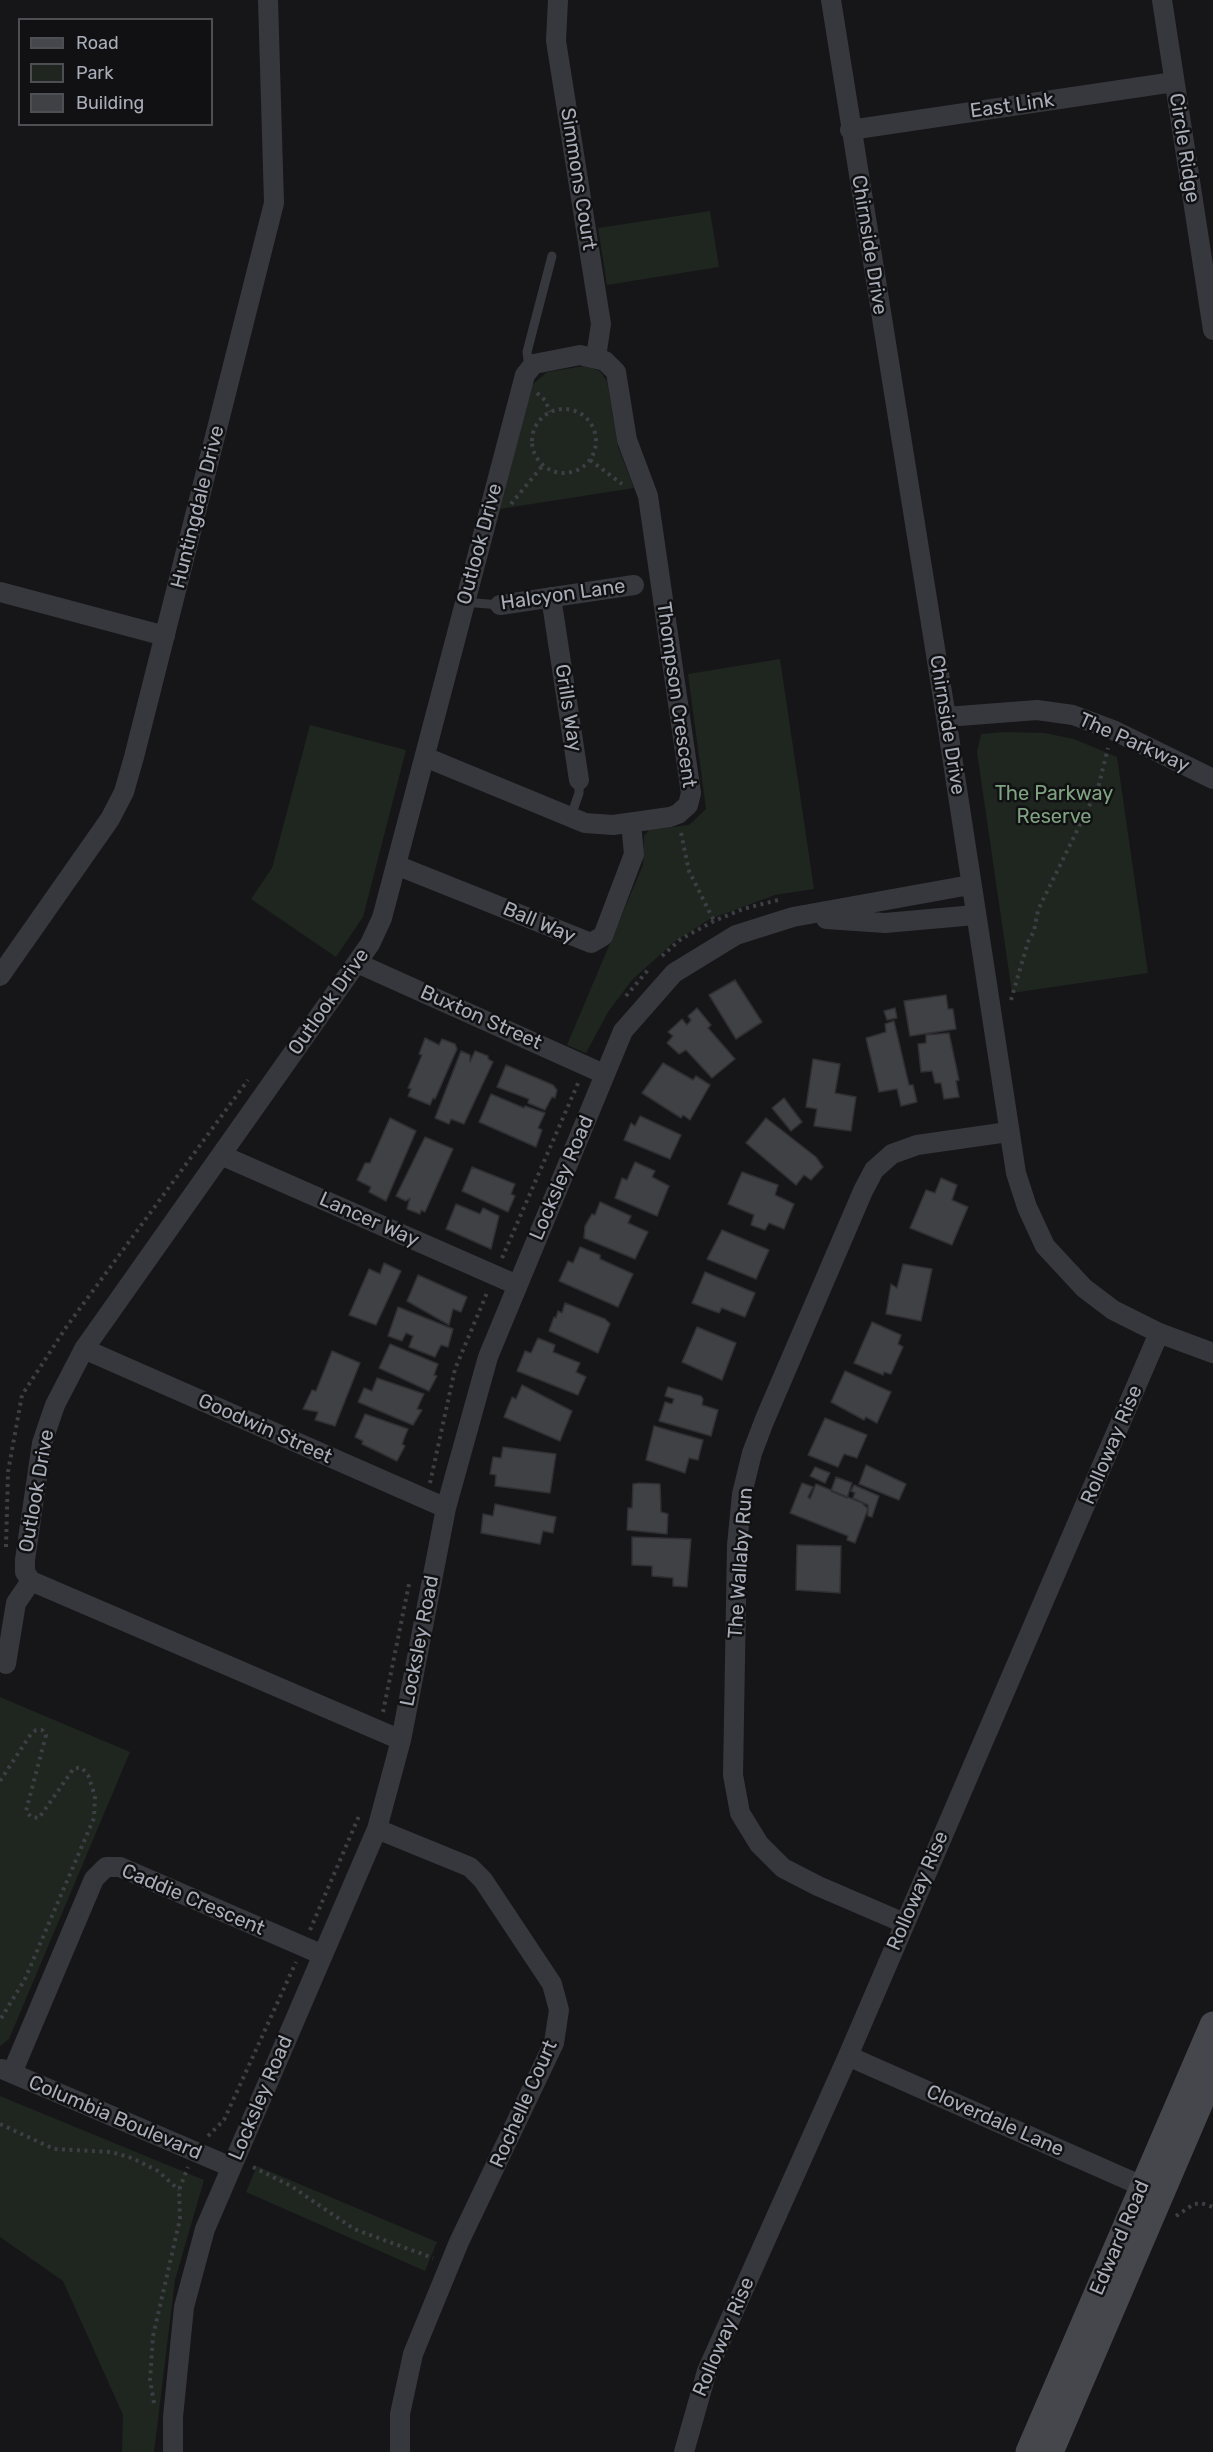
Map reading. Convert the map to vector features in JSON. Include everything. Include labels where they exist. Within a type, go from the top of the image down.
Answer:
[{"type":"main road","name":"Edward Road","points":[[1050,2452],[1213,2025]]},
{"type":"main road","name":"Edward Road","points":[[1029,2452],[1151,2190],[1213,2071]]},
{"type":"street","name":"Huntingdale Drive","points":[[0,976],[110,819],[124,792],[274,203],[268,0]]},
{"type":"street","name":"Simmons Court","points":[[558,0],[556,41],[601,324],[596,357]]},
{"type":"street","name":"Chirnside Drive","points":[[831,0],[850,130],[946,717],[1016,1173],[1027,1207],[1045,1246],[1084,1288],[1113,1310],[1159,1333],[1213,1353]]},
{"type":"street","name":"Circle Ridge","points":[[1162,0],[1213,330]]},
{"type":"street","name":"East Link","points":[[850,130],[1174,82]]},
{"type":"street","points":[[529,368],[541,362],[580,355],[596,357]]},
{"type":"street","name":"Thompson Crescent","points":[[425,757],[570,819],[598,826],[631,823],[678,814],[688,805],[691,793],[648,582],[648,496],[627,440],[616,372],[605,361],[596,357]]},
{"type":"street","name":"Outlook Drive","points":[[401,1740],[31,1581],[25,1572],[25,1560],[42,1443],[55,1405],[84,1349],[357,963],[370,944],[382,918],[520,388],[529,368]]},
{"type":"street","name":"Halcyon Lane","points":[[500,605],[648,582]]},
{"type":"street","points":[[0,592],[165,636]]},
{"type":"street","name":"Grills Way","points":[[551,597],[579,780]]},
{"type":"street","name":"The Parkway","points":[[946,717],[1037,710],[1073,715],[1113,730],[1213,780]]},
{"type":"street","name":"Ball Way","points":[[396,865],[591,943],[603,936],[634,854],[631,823]]},
{"type":"street","name":"Locksley Road","points":[[173,2452],[173,2417],[184,2307],[205,2229],[377,1829],[401,1740],[446,1508],[488,1357],[623,1031],[674,973],[736,935],[793,917],[970,885]]},
{"type":"street","name":"Locksley Road","points":[[793,917],[885,922],[975,915]]},
{"type":"street","name":"Buxton Street","points":[[357,963],[604,1074]]},
{"type":"street","name":"The Wallaby Run","points":[[904,1923],[783,1868],[759,1844],[740,1813],[733,1775],[737,1545],[742,1494],[752,1453],[765,1419],[874,1170],[892,1154],[917,1145],[1008,1132]]},
{"type":"street","name":"Lancer Way","points":[[221,1155],[517,1286]]},
{"type":"street","name":"Rolloway Rise","points":[[684,2452],[707,2371],[848,2056],[1159,1333]]},
{"type":"street","name":"Goodwin Street","points":[[84,1349],[446,1508]]},
{"type":"street","name":"Outlook Drive","points":[[6,1664],[16,1603],[31,1581]]},
{"type":"street","name":"Rochelle Court","points":[[377,1829],[470,1867],[483,1880],[552,1984],[557,1998],[558,2025],[554,2043],[459,2242],[413,2354],[400,2414],[399,2452]]},
{"type":"street","name":"Caddie Crescent","points":[[6,2071],[94,1879],[106,1867],[120,1867],[323,1954]]},
{"type":"street","name":"Cloverdale Lane","points":[[848,2056],[1151,2190]]},
{"type":"street","name":"Columbia Boulevard","points":[[6,2071],[231,2167]]},
{"type":"lane","name":"Outlook Drive","points":[[529,368],[527,352],[552,256]]},
{"type":"lane","name":"Halcyon Lane","points":[[465,602],[500,605]]},
{"type":"lane","name":"Grills Way","points":[[570,819],[579,793],[579,780]]},
{"type":"path","points":[[560,409],[581,414],[594,430],[594,451],[589,460],[572,472],[562,473],[543,465],[532,447],[532,437],[541,418],[560,409]]},
{"type":"path","points":[[589,460],[627,487]]},
{"type":"path","points":[[507,510],[543,465]]},
{"type":"path","points":[[1011,1000],[1028,942],[1034,931],[1038,910],[1098,788],[1113,730]]},
{"type":"path","points":[[678,814],[689,871],[714,921]]},
{"type":"path","points":[[0,1781],[32,1734],[36,1730],[42,1730],[46,1735],[26,1811],[31,1817],[39,1818],[74,1768],[82,1768],[88,1775],[95,1796],[94,1818],[25,1979],[0,2020]]},
{"type":"path","points":[[0,2124],[54,2149],[111,2152],[132,2158],[158,2171],[179,2190]]},
{"type":"path","points":[[239,2148],[257,2155],[252,2169],[291,2186],[354,2229],[434,2259],[444,2236],[459,2242]]},
{"type":"green space","points":[[710,211],[719,267],[607,285],[598,228]]},
{"type":"green space","points":[[584,366],[600,371],[607,381],[618,447],[634,488],[500,509],[532,385],[547,372]]},
{"type":"green space","points":[[780,659],[814,889],[775,895],[710,919],[674,942],[632,980],[608,1012],[586,1053],[567,1045],[643,865],[644,836],[649,830],[689,825],[706,809],[688,674]]},
{"type":"green space","points":[[310,725],[406,750],[363,917],[336,957],[251,899],[272,868]]},
{"type":"green space","name":"The Parkway Reserve","points":[[1044,733],[1074,739],[1117,757],[1148,973],[1012,993],[977,752],[981,734]]},
{"type":"green space","points":[[0,1697],[130,1752],[9,2039],[0,2046]]},
{"type":"green space","points":[[0,2096],[204,2180],[175,2280],[154,2452],[122,2452],[123,2415],[63,2281],[0,2237]]},
{"type":"green space","points":[[257,2166],[437,2242],[425,2271],[246,2192]]},
{"type":"building","points":[[735,980],[762,1022],[736,1039],[709,995]]},
{"type":"building","points":[[946,995],[948,1009],[953,1009],[956,1029],[910,1036],[904,1001]]},
{"type":"building","points":[[697,1008],[711,1025],[708,1028],[735,1059],[712,1078],[686,1050],[679,1054],[667,1043],[673,1036],[668,1032],[682,1019],[687,1025],[691,1020],[688,1016]]},
{"type":"building","points":[[895,1008],[897,1018],[887,1020],[884,1011]]},
{"type":"building","points":[[894,1021],[909,1085],[913,1085],[917,1102],[901,1106],[897,1089],[879,1092],[866,1038],[886,1032],[885,1024]]},
{"type":"building","points":[[949,1033],[959,1080],[956,1081],[959,1097],[944,1099],[941,1083],[935,1083],[932,1071],[921,1072],[918,1044],[926,1043],[926,1035]]},
{"type":"building","points":[[425,1038],[439,1045],[442,1039],[455,1044],[457,1049],[435,1099],[433,1098],[430,1105],[408,1096],[411,1089],[408,1088],[422,1055],[419,1054]]},
{"type":"building","points":[[461,1051],[470,1055],[470,1062],[475,1051],[488,1056],[488,1059],[493,1062],[464,1124],[451,1119],[449,1124],[435,1118]]},
{"type":"building","points":[[813,1059],[840,1064],[835,1093],[856,1097],[851,1131],[814,1126],[817,1109],[806,1107]]},
{"type":"building","points":[[663,1063],[693,1080],[696,1076],[710,1085],[690,1120],[683,1115],[681,1118],[642,1093]]},
{"type":"building","points":[[506,1065],[553,1085],[557,1090],[555,1098],[552,1097],[545,1110],[528,1103],[529,1099],[497,1087]]},
{"type":"building","points":[[491,1094],[524,1108],[525,1106],[545,1113],[538,1128],[542,1130],[536,1147],[479,1122]]},
{"type":"building","points":[[784,1098],[802,1122],[791,1131],[772,1108]]},
{"type":"building","points":[[640,1116],[681,1135],[670,1159],[624,1140],[631,1123],[635,1126]]},
{"type":"building","points":[[390,1118],[416,1131],[386,1201],[369,1192],[371,1187],[357,1180],[365,1163],[370,1163]]},
{"type":"building","points":[[766,1118],[816,1157],[823,1167],[811,1180],[804,1175],[796,1185],[746,1143]]},
{"type":"building","points":[[425,1137],[453,1149],[425,1212],[421,1210],[420,1214],[407,1209],[410,1198],[406,1201],[396,1196]]},
{"type":"building","points":[[635,1162],[655,1171],[652,1177],[669,1186],[657,1216],[615,1198],[622,1178],[627,1180]]},
{"type":"building","points":[[472,1167],[515,1184],[511,1194],[515,1196],[508,1212],[462,1191]]},
{"type":"building","points":[[742,1172],[778,1185],[775,1195],[794,1204],[784,1229],[769,1223],[765,1230],[751,1225],[754,1215],[728,1204]]},
{"type":"building","points":[[941,1178],[957,1185],[952,1200],[968,1207],[952,1245],[910,1228],[926,1190],[935,1193]]},
{"type":"building","points":[[600,1202],[631,1216],[628,1223],[648,1232],[635,1259],[584,1238],[585,1226],[592,1214],[595,1215]]},
{"type":"building","points":[[456,1204],[480,1214],[483,1208],[499,1216],[491,1249],[446,1229]]},
{"type":"building","points":[[722,1230],[769,1250],[756,1279],[707,1259]]},
{"type":"building","points":[[580,1247],[600,1255],[600,1259],[633,1274],[618,1307],[559,1281],[568,1261],[573,1263]]},
{"type":"building","points":[[384,1263],[401,1271],[376,1325],[349,1315],[369,1269],[380,1274]]},
{"type":"building","points":[[903,1264],[932,1269],[921,1321],[886,1314],[891,1284],[897,1288]]},
{"type":"building","points":[[705,1272],[755,1293],[745,1317],[722,1308],[719,1313],[692,1303]]},
{"type":"building","points":[[418,1275],[467,1297],[461,1312],[453,1309],[449,1325],[407,1301]]},
{"type":"building","points":[[565,1303],[605,1319],[610,1324],[598,1353],[549,1331],[554,1317],[556,1318],[558,1311],[562,1313]]},
{"type":"building","points":[[398,1307],[453,1329],[448,1347],[441,1345],[435,1357],[409,1347],[413,1336],[406,1333],[402,1341],[388,1336]]},
{"type":"building","points":[[872,1322],[901,1335],[898,1344],[903,1347],[891,1374],[884,1372],[883,1375],[854,1363]]},
{"type":"building","points":[[697,1327],[736,1343],[722,1380],[682,1362]]},
{"type":"building","points":[[538,1338],[555,1345],[553,1352],[580,1363],[576,1372],[586,1377],[578,1395],[517,1371],[525,1351],[531,1353]]},
{"type":"building","points":[[390,1344],[438,1364],[434,1375],[437,1376],[429,1391],[379,1368]]},
{"type":"building","points":[[332,1351],[360,1363],[335,1426],[315,1420],[318,1412],[303,1409],[312,1390],[316,1391]]},
{"type":"building","points":[[845,1371],[891,1392],[877,1423],[866,1417],[864,1420],[831,1402]]},
{"type":"building","points":[[377,1378],[424,1394],[417,1409],[422,1410],[413,1425],[358,1402],[364,1388],[372,1391]]},
{"type":"building","points":[[522,1385],[572,1411],[560,1441],[504,1417],[512,1397],[516,1399]]},
{"type":"building","points":[[668,1387],[701,1396],[702,1405],[718,1410],[711,1436],[659,1421],[665,1402],[672,1404],[674,1399],[665,1396]]},
{"type":"building","points":[[365,1414],[408,1429],[402,1444],[405,1446],[397,1461],[362,1444],[363,1441],[355,1437]]},
{"type":"building","points":[[825,1418],[867,1435],[857,1458],[844,1454],[838,1467],[808,1455]]},
{"type":"building","points":[[654,1426],[703,1440],[698,1460],[689,1458],[685,1473],[646,1460]]},
{"type":"building","points":[[503,1447],[556,1454],[550,1493],[495,1486],[496,1475],[490,1474],[493,1457],[501,1458]]},
{"type":"building","points":[[866,1465],[906,1484],[899,1500],[859,1484]]},
{"type":"building","points":[[815,1467],[830,1473],[825,1483],[810,1476]]},
{"type":"building","points":[[836,1477],[852,1483],[847,1498],[831,1491]]},
{"type":"building","points":[[802,1483],[813,1487],[808,1497],[810,1499],[816,1484],[862,1503],[868,1509],[855,1543],[847,1540],[848,1536],[790,1513]]},
{"type":"building","points":[[633,1484],[660,1484],[661,1512],[668,1514],[667,1534],[627,1530],[628,1508],[632,1508]]},
{"type":"building","points":[[854,1485],[879,1496],[872,1517],[868,1516],[868,1505],[853,1498],[855,1493],[851,1491]]},
{"type":"building","points":[[495,1504],[556,1517],[553,1533],[543,1531],[540,1544],[481,1533],[483,1514],[493,1516]]},
{"type":"building","points":[[632,1537],[691,1539],[687,1587],[673,1586],[673,1578],[652,1576],[652,1566],[632,1565]]},
{"type":"building","points":[[797,1545],[841,1546],[840,1593],[796,1590]]}]
